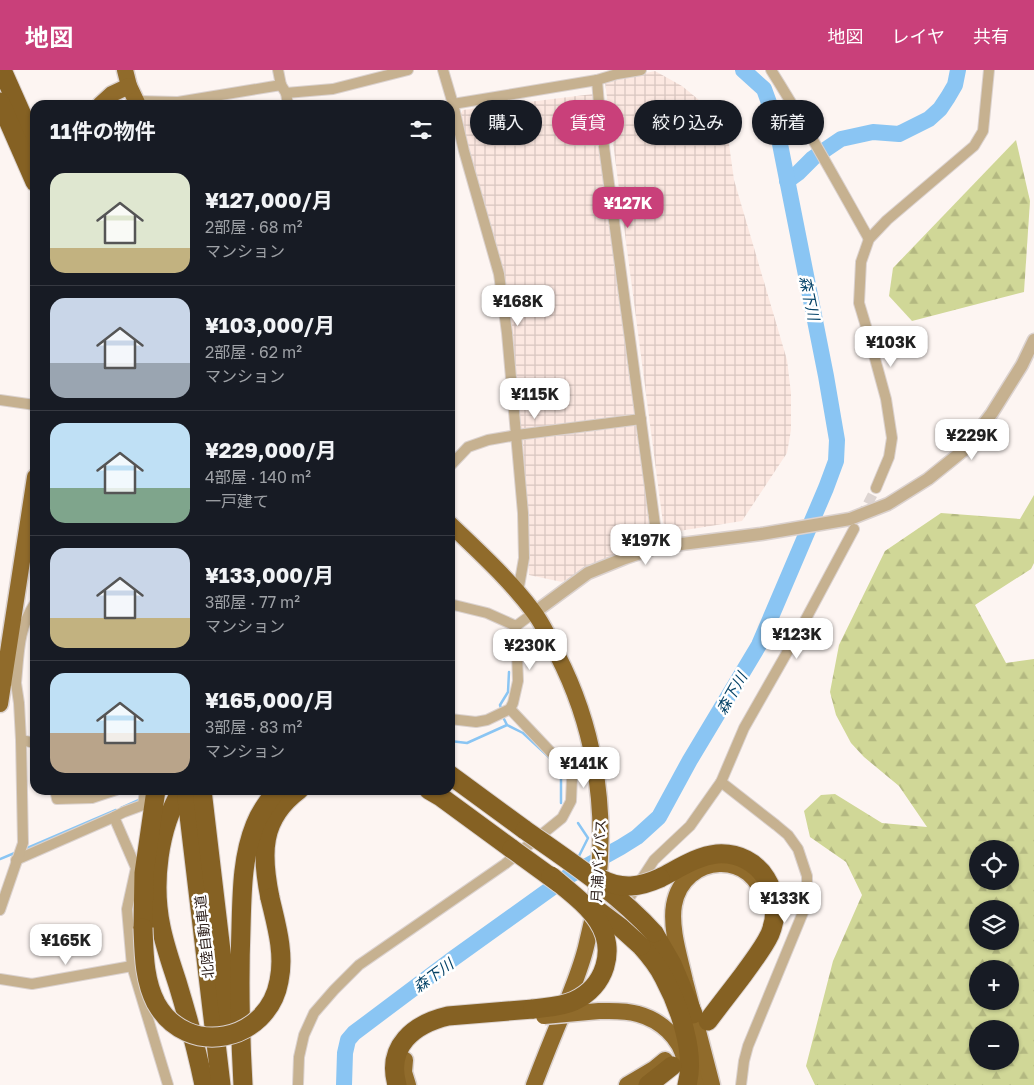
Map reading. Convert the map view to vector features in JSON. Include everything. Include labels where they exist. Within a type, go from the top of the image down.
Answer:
[{"type":"highway","points":[[2,70],[30,133]]},
{"type":"highway","points":[[105,100],[127,78],[137,100]]},
{"type":"highway","points":[[0,102],[30,171]]},
{"type":"highway","name":"月浦バイパス","points":[[455,529],[507,579],[535,612],[576,694],[592,753],[600,800],[600,864],[597,894],[586,949],[534,1085]]},
{"type":"highway","points":[[0,704],[10,679],[30,540]]},
{"type":"highway","points":[[455,779],[563,857],[622,902],[644,922],[648,940],[678,1010],[685,1034],[690,1058],[690,1070],[686,1085]]},
{"type":"highway","points":[[155,795],[144,873],[143,928],[148,980],[156,1003],[163,1014],[181,1029],[202,1037],[213,1038],[223,1037],[244,1030],[260,1019],[277,992],[280,981],[281,956],[265,868],[264,850],[267,833],[274,819],[283,804],[292,795]]},
{"type":"highway","points":[[179,795],[174,803],[160,850],[158,906],[160,924],[178,983],[204,1085]]},
{"type":"highway","name":"北陸自動車道","points":[[187,795],[221,1085]]},
{"type":"highway","name":"北陸自動車道","points":[[203,795],[236,1085]]},
{"type":"highway","points":[[243,1085],[240,959],[246,856],[250,839],[261,812],[273,795]]},
{"type":"highway","points":[[438,795],[620,927],[648,940],[667,954],[702,1017]]},
{"type":"highway","points":[[563,857],[596,877],[614,885],[633,886],[651,882],[701,858],[718,854],[726,854],[744,859],[759,869],[765,876],[775,904],[770,933],[750,966],[702,1017]]},
{"type":"highway","points":[[698,1085],[702,1017],[752,950],[766,919],[764,897],[760,886],[753,876],[735,865],[725,863],[709,866],[694,873],[681,886],[676,895],[673,916],[676,941],[702,1017],[712,1085]]},
{"type":"highway","points":[[408,1085],[404,1072],[406,1056],[415,1042],[427,1032],[458,1023],[532,1013],[568,1004],[584,995],[598,983],[603,975],[607,957],[606,939],[598,921],[584,905],[551,876]]},
{"type":"highway","points":[[678,976],[699,1052]]},
{"type":"highway","points":[[397,1085],[395,1066],[402,1042],[420,1026],[438,1019],[448,1016],[599,1011],[638,1014],[668,1030],[675,1038],[684,1057],[687,1068],[686,1085]]},
{"type":"highway","points":[[627,1085],[654,1069],[669,1063]]},
{"type":"highway","points":[[648,1085],[669,1063]]},
{"type":"street","points":[[278,70],[286,100]]},
{"type":"street","points":[[194,100],[283,89],[333,89],[408,70]]},
{"type":"street","points":[[443,70],[452,100]]},
{"type":"street","points":[[455,104],[597,80],[641,70]]},
{"type":"street","points":[[771,70],[814,141],[869,239]]},
{"type":"street","points":[[876,488],[889,457],[892,438],[886,399],[859,303],[861,262],[869,239],[887,220],[974,146],[983,131],[989,70]]},
{"type":"street","points":[[597,80],[600,117],[658,547]]},
{"type":"street","points":[[455,113],[499,274],[507,333],[523,513],[524,558],[518,592]]},
{"type":"street","points":[[516,626],[588,573],[658,547],[852,524],[928,479],[964,450],[992,413],[1022,365],[1034,340]]},
{"type":"street","points":[[0,400],[30,404]]},
{"type":"street","points":[[455,461],[468,447],[488,440],[641,419]]},
{"type":"street","points":[[594,912],[610,912],[619,909],[626,903],[654,860],[690,826],[721,782],[744,728],[801,628],[852,524]]},
{"type":"street","points":[[455,605],[487,614],[516,626]]},
{"type":"street","points":[[0,910],[22,843],[19,703],[10,679],[20,636],[30,610]]},
{"type":"street","points":[[455,720],[476,722],[488,720],[510,708],[518,681],[516,626]]},
{"type":"street","points":[[298,1085],[299,1057],[304,1035],[314,1013],[334,990],[359,965],[506,864],[562,818],[571,801],[572,777],[510,708]]},
{"type":"street","points":[[21,740],[30,742]]},
{"type":"street","points":[[721,782],[788,835],[798,849],[807,876],[804,910],[748,1046],[741,1085]]},
{"type":"street","points":[[56,795],[57,798],[79,795]]},
{"type":"street","points":[[88,795],[92,798],[101,795]]},
{"type":"street","points":[[18,854],[143,805],[144,795]]},
{"type":"street","points":[[114,817],[136,868],[127,909],[132,966],[168,1085]]},
{"type":"street","points":[[0,979],[32,984],[132,966]]},
{"type":"shaded area","points":[[655,71],[682,86],[699,100],[634,100],[634,145],[729,145],[734,180],[787,360],[791,393],[791,430],[787,453],[742,521],[679,531],[663,523],[613,145],[624,145],[624,100],[607,100],[605,82]]},
{"type":"shaded area","points":[[593,94],[594,100],[552,100],[552,145],[599,145],[639,432],[652,544],[637,547],[596,563],[562,582],[529,575],[517,401],[504,281],[460,115],[463,110],[470,109],[470,145],[542,145],[542,100]]},
{"type":"green space","points":[[1016,140],[1030,201],[1024,292],[912,321],[889,296],[893,268]]},
{"type":"green space","points":[[1034,495],[1034,563],[1031,569],[975,605],[1006,663],[1034,659],[1034,1085],[815,1085],[806,1066],[833,961],[862,895],[846,862],[810,837],[804,811],[821,795],[835,794],[882,823],[927,827],[899,786],[864,757],[851,743],[836,715],[830,692],[839,645],[885,551],[941,513],[1020,519]]},
{"type":"waterway","name":"森下川","points":[[344,1085],[345,1053],[348,1040],[354,1033],[567,877],[637,837],[659,817],[690,760],[759,645],[826,488],[836,461],[837,440],[779,139],[764,89],[743,70]]},
{"type":"waterway","points":[[787,181],[813,158],[841,139],[873,132],[899,134],[929,119],[940,109],[948,97],[955,85],[958,70]]},
{"type":"waterway","points":[[501,708],[500,705],[508,692],[509,672]]},
{"type":"waterway","points":[[504,719],[507,725]]},
{"type":"waterway","points":[[455,742],[467,743],[507,725],[523,733],[550,758]]},
{"type":"waterway","points":[[561,769],[561,803]]},
{"type":"waterway","points":[[121,808],[141,799]]},
{"type":"waterway","points":[[25,849],[116,810]]},
{"type":"waterway","points":[[578,823],[588,838],[578,858]]},
{"type":"waterway","points":[[0,859],[17,852]]},
{"type":"tunnel","points":[[861,517],[876,488]]}]
